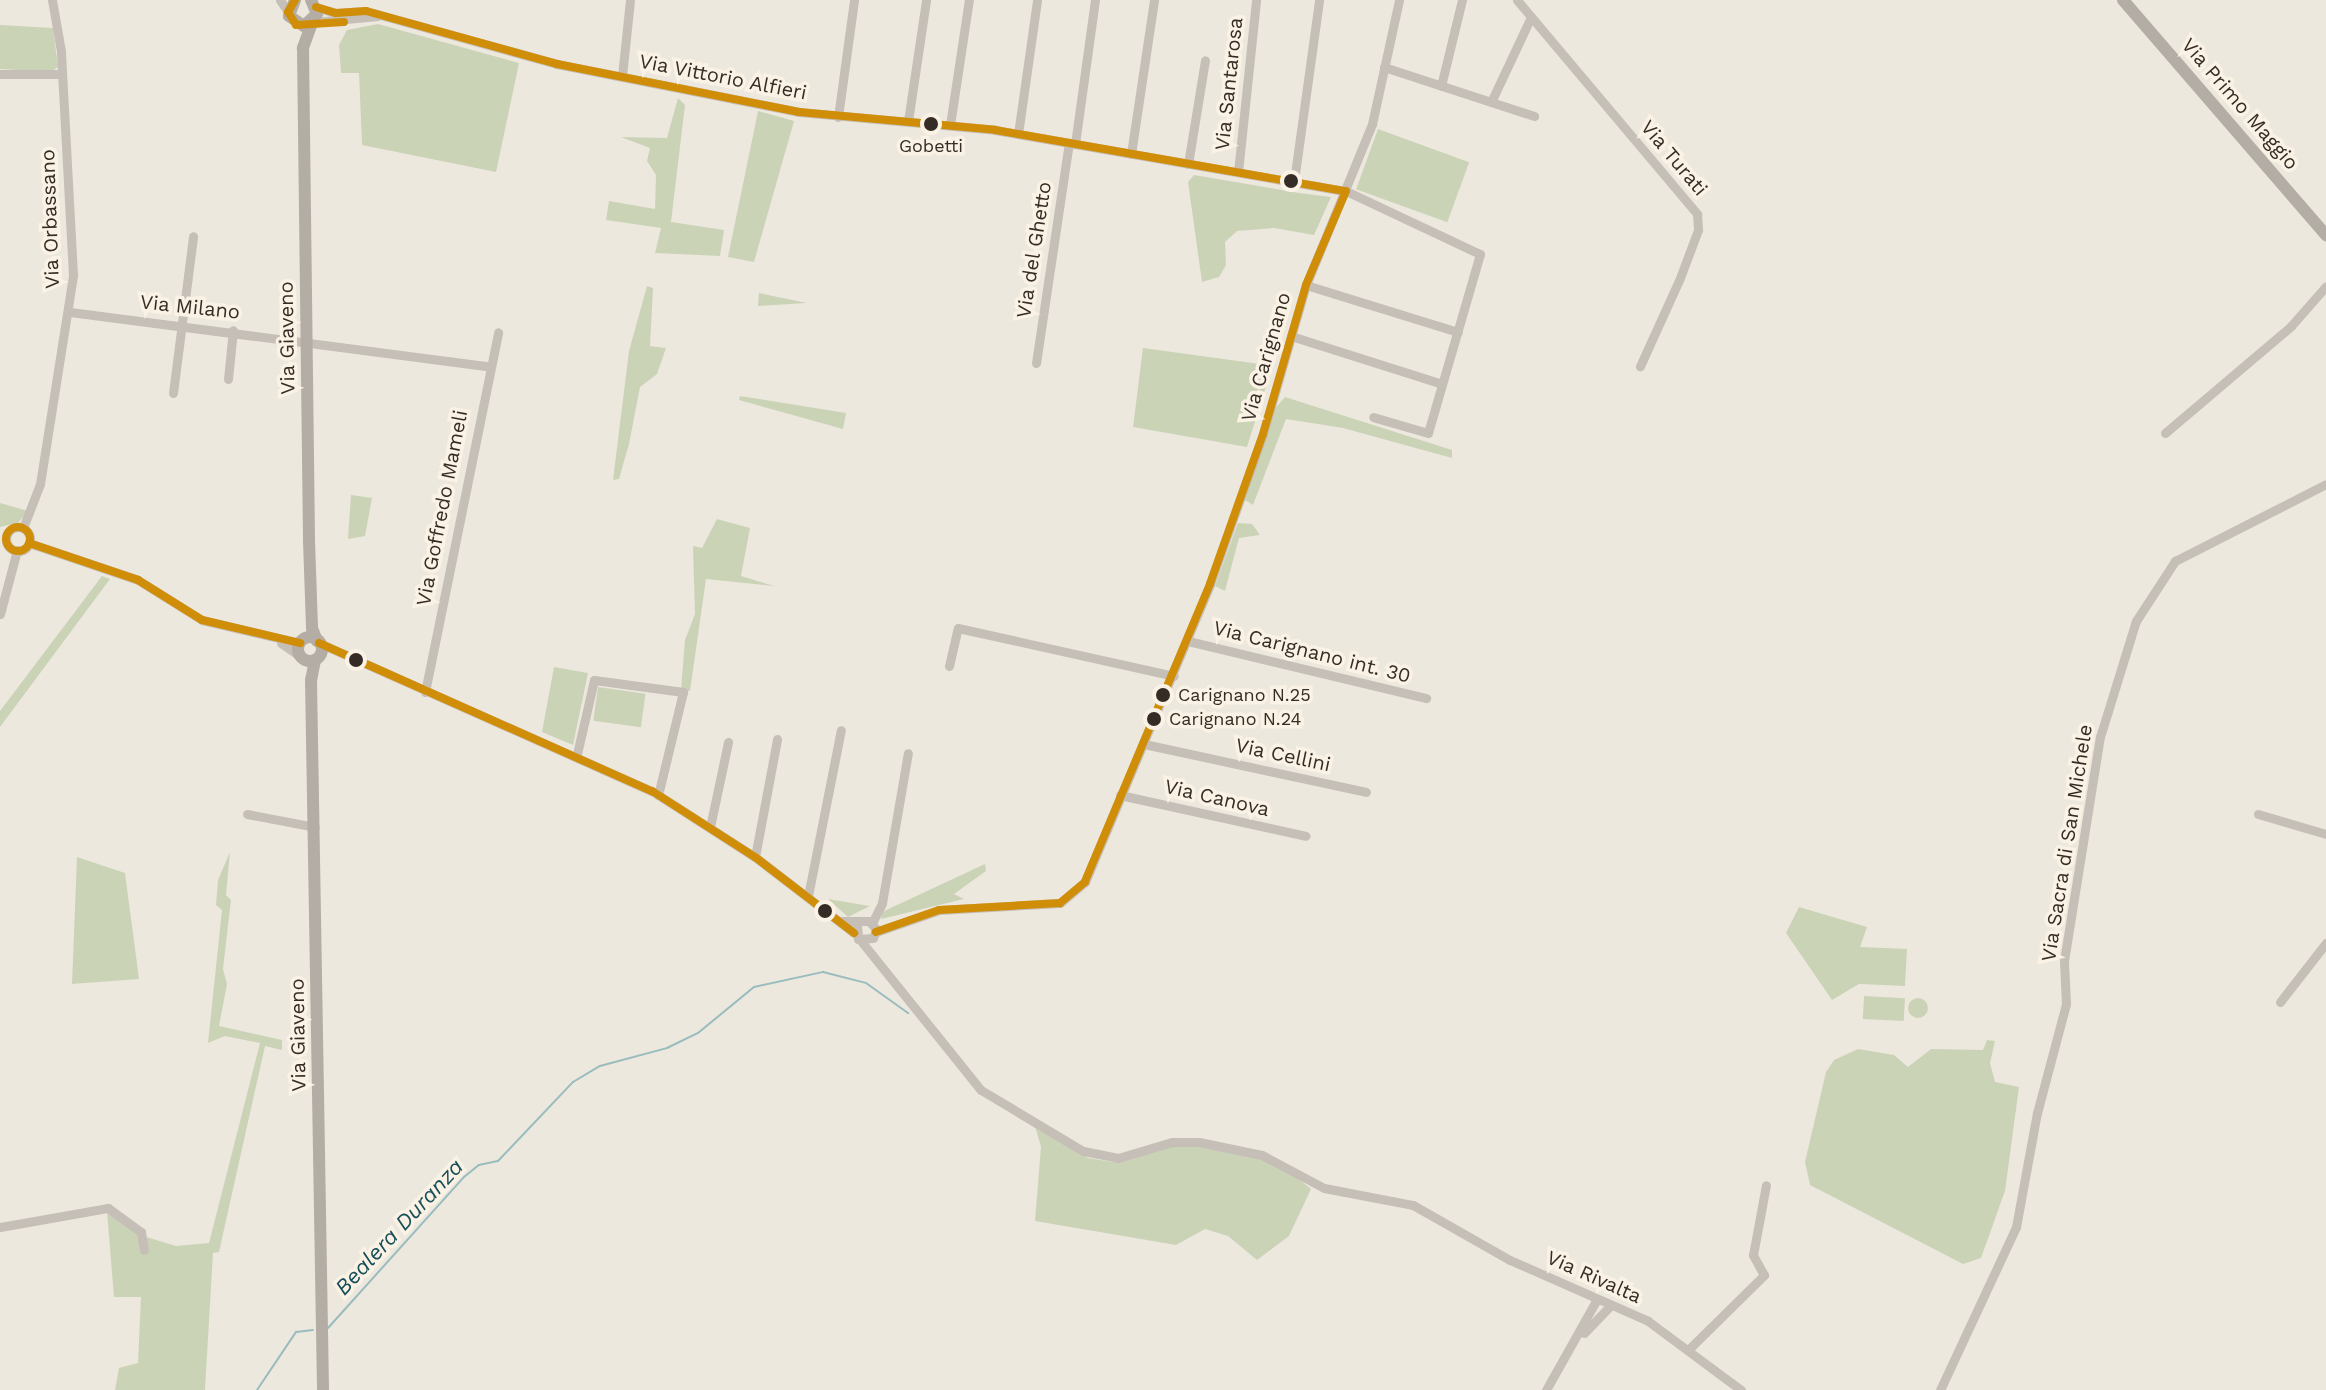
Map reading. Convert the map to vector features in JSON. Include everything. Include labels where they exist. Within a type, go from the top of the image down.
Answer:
[{"type":"main road","name":"Via Primo Maggio","points":[[2123,0],[2326,235]]},
{"type":"main road","name":"Via Giaveno","points":[[303,48],[313,22],[313,2]]},
{"type":"main road","points":[[293,6],[313,22]]},
{"type":"main road","name":"Via Giaveno","points":[[293,6],[303,48],[323,1390]]},
{"type":"street","name":"Via Orbassano","points":[[23,528],[40,484],[70,312],[62,74],[52,0]]},
{"type":"street","points":[[280,0],[293,6]]},
{"type":"street","points":[[622,76],[630,0]]},
{"type":"street","points":[[838,117],[854,0]]},
{"type":"street","points":[[908,121],[926,0]]},
{"type":"street","points":[[950,125],[969,0]]},
{"type":"street","points":[[1018,134],[1037,0]]},
{"type":"street","name":"Via del Ghetto","points":[[1036,363],[1095,0]]},
{"type":"street","points":[[1131,154],[1154,0]]},
{"type":"street","name":"Via Santarosa","points":[[1238,172],[1256,0]]},
{"type":"street","points":[[1294,181],[1319,0]]},
{"type":"street","name":"Via Carignano","points":[[867,928],[939,910],[1042,907],[1073,896],[1085,882],[1188,641],[1263,434],[1306,285],[1372,124],[1399,0]]},
{"type":"street","points":[[1441,86],[1462,0]]},
{"type":"street","name":"Via Turati","points":[[1517,0],[1699,220],[1680,278],[1640,366]]},
{"type":"street","name":"Via Vittorio Alfieri","points":[[313,2],[336,13],[356,5],[381,16],[557,64],[838,117],[908,121],[1018,134],[1346,191],[1480,254],[1458,332]]},
{"type":"street","name":"Via Vittorio Alfieri","points":[[335,20],[356,5]]},
{"type":"street","name":"Via Vittorio Alfieri","points":[[313,22],[381,16]]},
{"type":"street","points":[[1491,102],[1531,17]]},
{"type":"street","points":[[1188,164],[1205,60]]},
{"type":"street","points":[[1384,67],[1534,116]]},
{"type":"street","points":[[0,74],[62,74]]},
{"type":"street","points":[[173,393],[193,236]]},
{"type":"street","points":[[1306,285],[1458,332],[1428,433],[1373,417]]},
{"type":"street","points":[[2165,433],[2291,326],[2326,286]]},
{"type":"street","name":"Via Milano","points":[[70,312],[306,338],[488,366]]},
{"type":"street","points":[[228,379],[233,330]]},
{"type":"street","name":"Via Goffredo Mameli","points":[[425,692],[488,366],[498,332]]},
{"type":"street","points":[[1291,336],[1442,384]]},
{"type":"street","name":"Via Sacra di San Michele","points":[[1940,1390],[2016,1227],[2037,1113],[2066,1004],[2064,961],[2100,737],[2136,621],[2175,561],[2326,484]]},
{"type":"street","points":[[17,550],[9,545],[4,534],[23,528],[29,543]]},
{"type":"street","points":[[0,614],[17,550],[29,543],[138,580],[202,620],[274,640],[335,652],[577,754],[658,795],[710,827],[840,921],[867,928],[882,903],[908,753]]},
{"type":"street","points":[[949,666],[958,628],[1174,676]]},
{"type":"street","name":"Via Carignano int. 30","points":[[1188,641],[1426,698]]},
{"type":"street","points":[[577,754],[594,680],[683,692],[658,795]]},
{"type":"street","points":[[808,896],[841,730]]},
{"type":"street","points":[[755,857],[777,739]]},
{"type":"street","points":[[710,827],[728,742]]},
{"type":"street","name":"Via Cellini","points":[[1144,744],[1366,792]]},
{"type":"street","name":"Via Canova","points":[[1120,795],[1306,836]]},
{"type":"street","points":[[247,814],[315,827]]},
{"type":"street","points":[[2258,814],[2326,834]]},
{"type":"street","name":"Via Rivalta","points":[[867,928],[870,955],[981,1090],[1083,1151],[1118,1158],[1172,1142],[1199,1142],[1262,1155],[1324,1188],[1423,1209],[1510,1260],[1648,1321],[1741,1390]]},
{"type":"street","points":[[2280,1002],[2326,943]]},
{"type":"street","points":[[1688,1350],[1764,1275],[1753,1255],[1766,1185]]},
{"type":"street","points":[[0,1227],[108,1208],[141,1232],[144,1250]]},
{"type":"street","points":[[1546,1390],[1578,1339],[1597,1299]]},
{"type":"street","points":[[1578,1339],[1611,1305]]},
{"type":"green space","points":[[378,24],[519,63],[496,172],[362,145],[359,73],[341,73],[339,45],[347,30]]},
{"type":"green space","points":[[0,25],[53,28],[58,67],[51,72],[0,69]]},
{"type":"green space","points":[[678,98],[685,105],[671,222],[724,230],[720,256],[655,253],[661,228],[606,220],[609,201],[655,209],[656,175],[647,161],[650,148],[621,137],[667,138]]},
{"type":"green space","points":[[758,111],[794,121],[754,262],[728,257]]},
{"type":"green space","points":[[1378,129],[1469,162],[1447,222],[1356,189]]},
{"type":"green space","points":[[1194,175],[1331,197],[1314,235],[1274,228],[1237,231],[1225,242],[1226,265],[1219,277],[1202,282],[1188,182]]},
{"type":"green space","points":[[647,286],[653,288],[650,346],[666,348],[657,374],[640,387],[619,479],[613,480],[629,351]]},
{"type":"green space","points":[[759,293],[807,303],[758,306]]},
{"type":"green space","points":[[1143,348],[1260,364],[1274,361],[1247,447],[1133,427]]},
{"type":"green space","points":[[740,396],[846,413],[843,429],[739,400]]},
{"type":"green space","points":[[1285,397],[1452,450],[1452,458],[1343,428],[1286,419],[1253,505],[1245,500],[1273,411]]},
{"type":"green space","points":[[351,495],[372,498],[365,536],[348,539]]},
{"type":"green space","points":[[0,503],[28,511],[18,523],[0,527]]},
{"type":"green space","points":[[717,519],[750,528],[741,576],[774,586],[706,579],[690,691],[681,690],[685,640],[695,614],[693,546],[702,548]]},
{"type":"green space","points":[[1238,523],[1252,524],[1260,535],[1239,538],[1225,591],[1215,586]]},
{"type":"green space","points":[[102,576],[110,579],[0,727],[0,711]]},
{"type":"green space","points":[[554,667],[588,673],[573,745],[542,732]]},
{"type":"green space","points":[[598,687],[646,694],[641,727],[593,721]]},
{"type":"green space","points":[[230,852],[226,895],[231,900],[223,969],[227,984],[219,1026],[282,1040],[282,1050],[265,1046],[219,1252],[213,1253],[205,1390],[115,1390],[119,1368],[138,1363],[141,1297],[114,1297],[107,1211],[140,1235],[176,1246],[209,1243],[260,1043],[225,1036],[208,1043],[222,910],[216,905],[218,880]]},
{"type":"green space","points":[[77,857],[125,873],[139,979],[72,984]]},
{"type":"green space","points":[[985,864],[986,871],[954,894],[964,899],[881,919],[882,912]]},
{"type":"green space","points":[[828,899],[870,906],[848,917]]},
{"type":"green space","points":[[1799,907],[1867,927],[1860,947],[1907,949],[1905,986],[1859,984],[1832,1000],[1786,933]]},
{"type":"green space","points":[[1864,996],[1905,998],[1904,1021],[1863,1019]]},
{"type":"green space","points":[[1914,998],[1922,998],[1928,1008],[1922,1018],[1914,1018],[1908,1012],[1908,1004]]},
{"type":"green space","points":[[1987,1040],[1995,1041],[1990,1063],[1995,1082],[2019,1087],[2005,1191],[1981,1258],[1963,1264],[1810,1185],[1805,1162],[1826,1072],[1834,1060],[1858,1049],[1894,1055],[1908,1067],[1931,1049],[1983,1050]]},
{"type":"green space","points":[[1035,1126],[1088,1158],[1113,1162],[1178,1144],[1250,1154],[1285,1168],[1311,1189],[1289,1236],[1257,1260],[1228,1236],[1205,1229],[1176,1245],[1035,1221],[1041,1147]]},
{"type":"waterway","name":"Bealera Duranza","points":[[328,1328],[464,1177],[479,1165],[498,1161],[573,1082],[600,1066],[667,1048],[698,1033],[754,987],[823,972],[866,983],[908,1013]]},
{"type":"waterway","name":"Bealera Duranza","points":[[257,1390],[296,1332],[313,1330]]},
{"type":"transit line","points":[[295,0],[288,12],[296,25],[344,22]]},
{"type":"transit line","points":[[316,7],[336,13],[366,11],[557,64],[799,112],[995,130],[1346,191],[1306,285],[1263,434],[1210,584],[1085,882],[1060,903],[939,910],[876,932]]},
{"type":"transit line","points":[[18,527],[26,531],[30,539],[26,547],[18,551],[10,547],[6,539],[10,531],[18,527]]},
{"type":"transit line","points":[[29,543],[138,580],[202,620],[300,643]]},
{"type":"transit line","points":[[319,643],[652,791],[755,857],[854,933]]},
{"type":"place","name":"Gobetti","points":[[931,124]]},
{"type":"place","name":"Carignano N.25","points":[[1163,695]]},
{"type":"place","name":"Carignano N.24","points":[[1154,719]]}]
